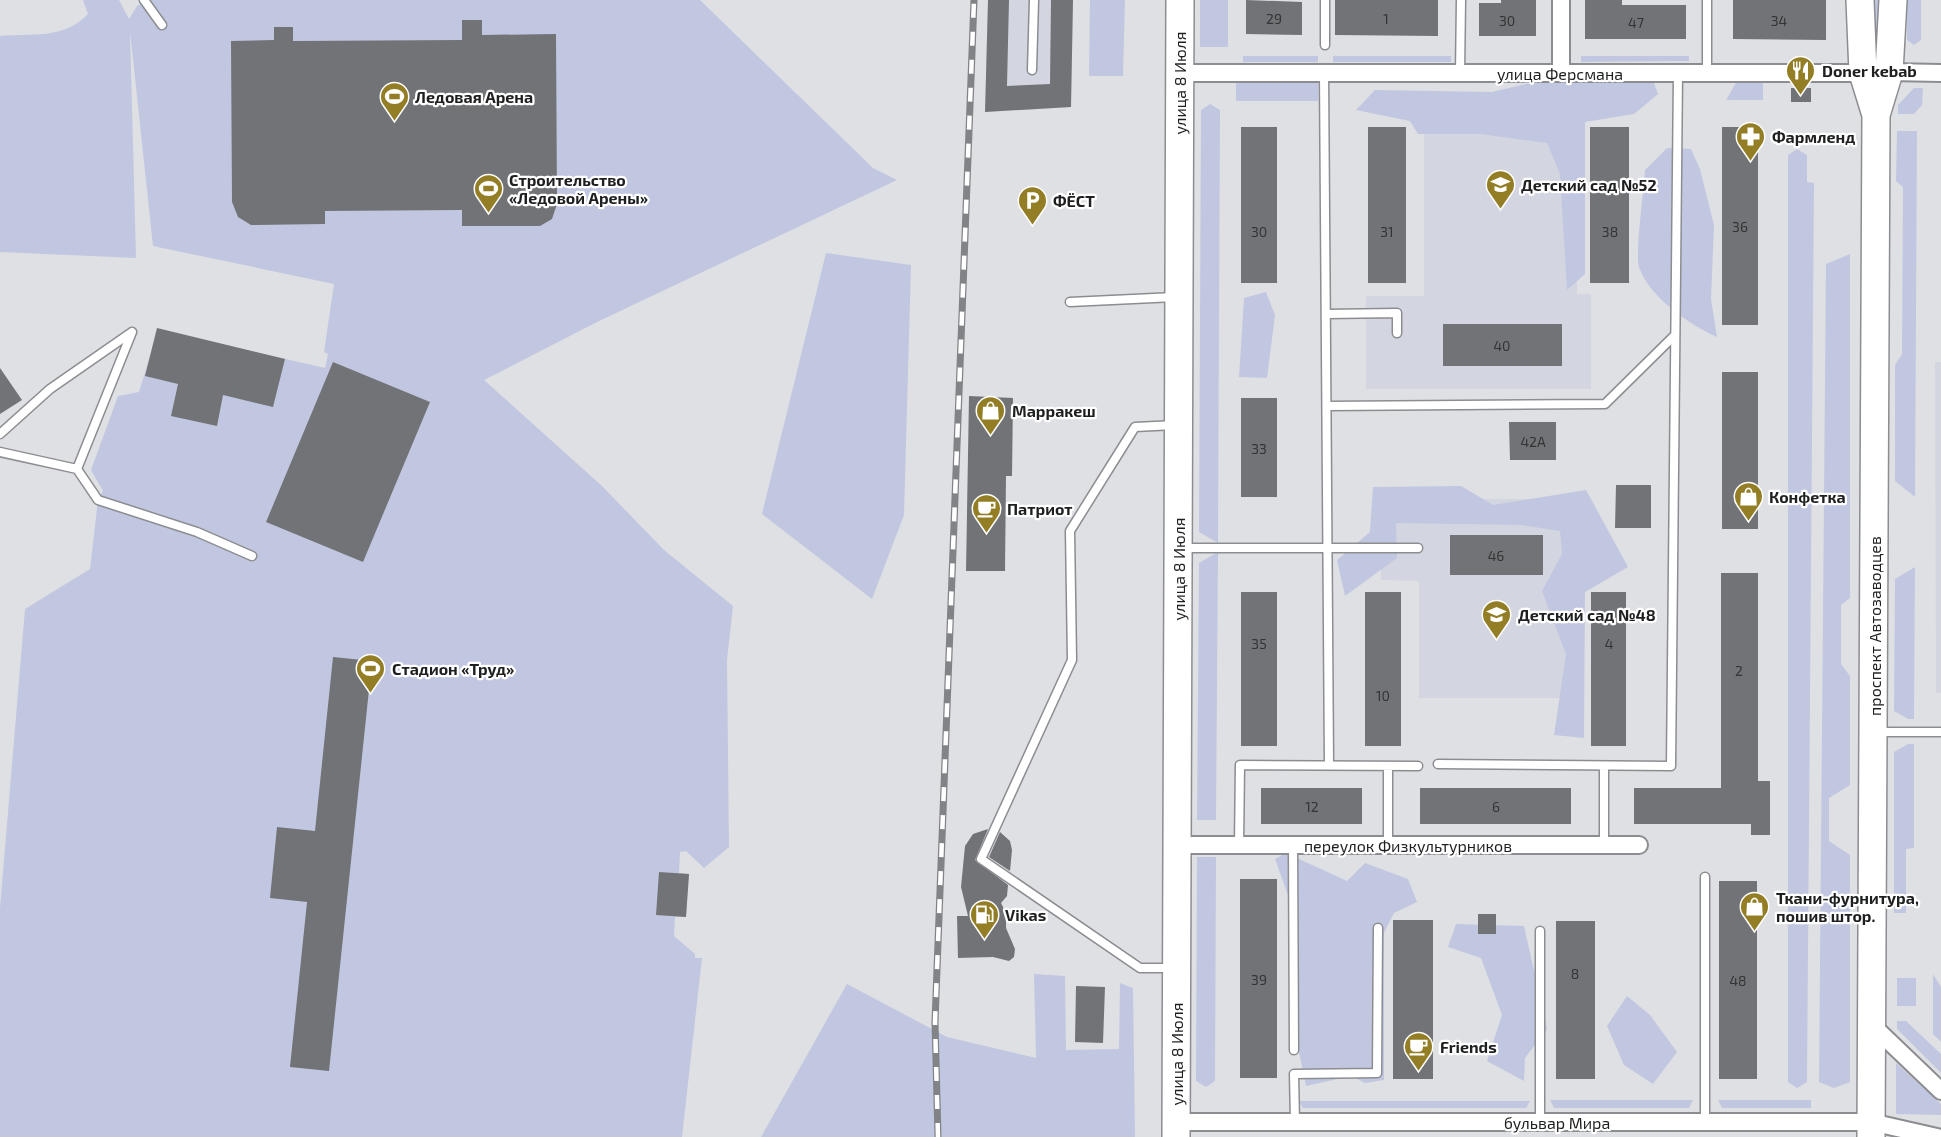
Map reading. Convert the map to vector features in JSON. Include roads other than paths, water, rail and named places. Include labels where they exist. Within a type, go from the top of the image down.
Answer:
[{"type":"main road","name":"улица 8 Июля","points":[[1176,1130],[1180,0]]},
{"type":"main road","name":"проспект Автозаводцев","points":[[1860,0],[1876,73],[1871,1130]]},
{"type":"main road","name":"проспект Автозаводцев","points":[[1876,73],[1893,0]]},
{"type":"street","points":[[1561,0],[1561,73]]},
{"type":"street","name":"улица Ферсмана","points":[[1179,73],[1941,73]]},
{"type":"street","name":"переулок Физкультурников","points":[[1177,845],[1639,845]]},
{"type":"street","points":[[1872,1025],[1941,1091]]},
{"type":"street","name":"бульвар Мира","points":[[1176,1130],[1294,1122],[1705,1122],[1871,1130],[1937,1137]]},
{"type":"lane","points":[[144,0],[162,25]]},
{"type":"lane","points":[[1032,70],[1034,0]]},
{"type":"lane","points":[[1325,0],[1325,45]]},
{"type":"lane","points":[[1461,0],[1461,73]]},
{"type":"lane","points":[[1707,0],[1707,73]]},
{"type":"lane","points":[[1324,73],[1329,765]]},
{"type":"lane","points":[[1438,764],[1671,766],[1678,73]]},
{"type":"lane","points":[[1070,302],[1179,297]]},
{"type":"lane","points":[[1327,314],[1397,313],[1397,333]]},
{"type":"lane","points":[[0,434],[50,389],[132,332],[77,469]]},
{"type":"lane","points":[[1327,406],[1605,404],[1675,335]]},
{"type":"lane","points":[[1177,968],[1140,968],[981,859],[1072,660],[1070,531],[1135,427],[1178,425]]},
{"type":"lane","points":[[0,452],[77,469],[98,500],[197,532],[252,556]]},
{"type":"lane","points":[[1178,548],[1418,548]]},
{"type":"lane","points":[[1873,732],[1941,732]]},
{"type":"lane","points":[[1239,845],[1239,765],[1418,766]]},
{"type":"lane","points":[[1388,766],[1388,845]]},
{"type":"lane","points":[[1604,766],[1604,845]]},
{"type":"lane","points":[[1293,845],[1294,1050]]},
{"type":"lane","points":[[1705,877],[1705,1122]]},
{"type":"lane","points":[[1294,1122],[1294,1074],[1377,1073],[1378,928]]},
{"type":"lane","points":[[1540,931],[1540,1122]]},
{"type":"railway","points":[[938,1137],[935,1022],[974,0]]},
{"type":"place","name":"Doner kebab","points":[[1801,96]]},
{"type":"place","name":"Ледовая Арена","points":[[394,122]]},
{"type":"place","name":"Фармленд","points":[[1751,162]]},
{"type":"place","name":"Детский сад №52","points":[[1500,210]]},
{"type":"place","name":"Строительство «Ледовой Арены»","points":[[488,214]]},
{"type":"place","name":"ФЁСТ","points":[[1032,226]]},
{"type":"place","name":"Марракеш","points":[[991,436]]},
{"type":"place","name":"Конфетка","points":[[1748,522]]},
{"type":"place","name":"Патриот","points":[[986,534]]},
{"type":"place","name":"Детский сад №48","points":[[1497,640]]},
{"type":"place","name":"Стадион «Труд»","points":[[371,694]]},
{"type":"place","name":"Ткани-фурнитура, пошив штор.","points":[[1755,932]]},
{"type":"place","name":"Vikas","points":[[984,940]]},
{"type":"place","name":"Friends","points":[[1419,1072]]}]
